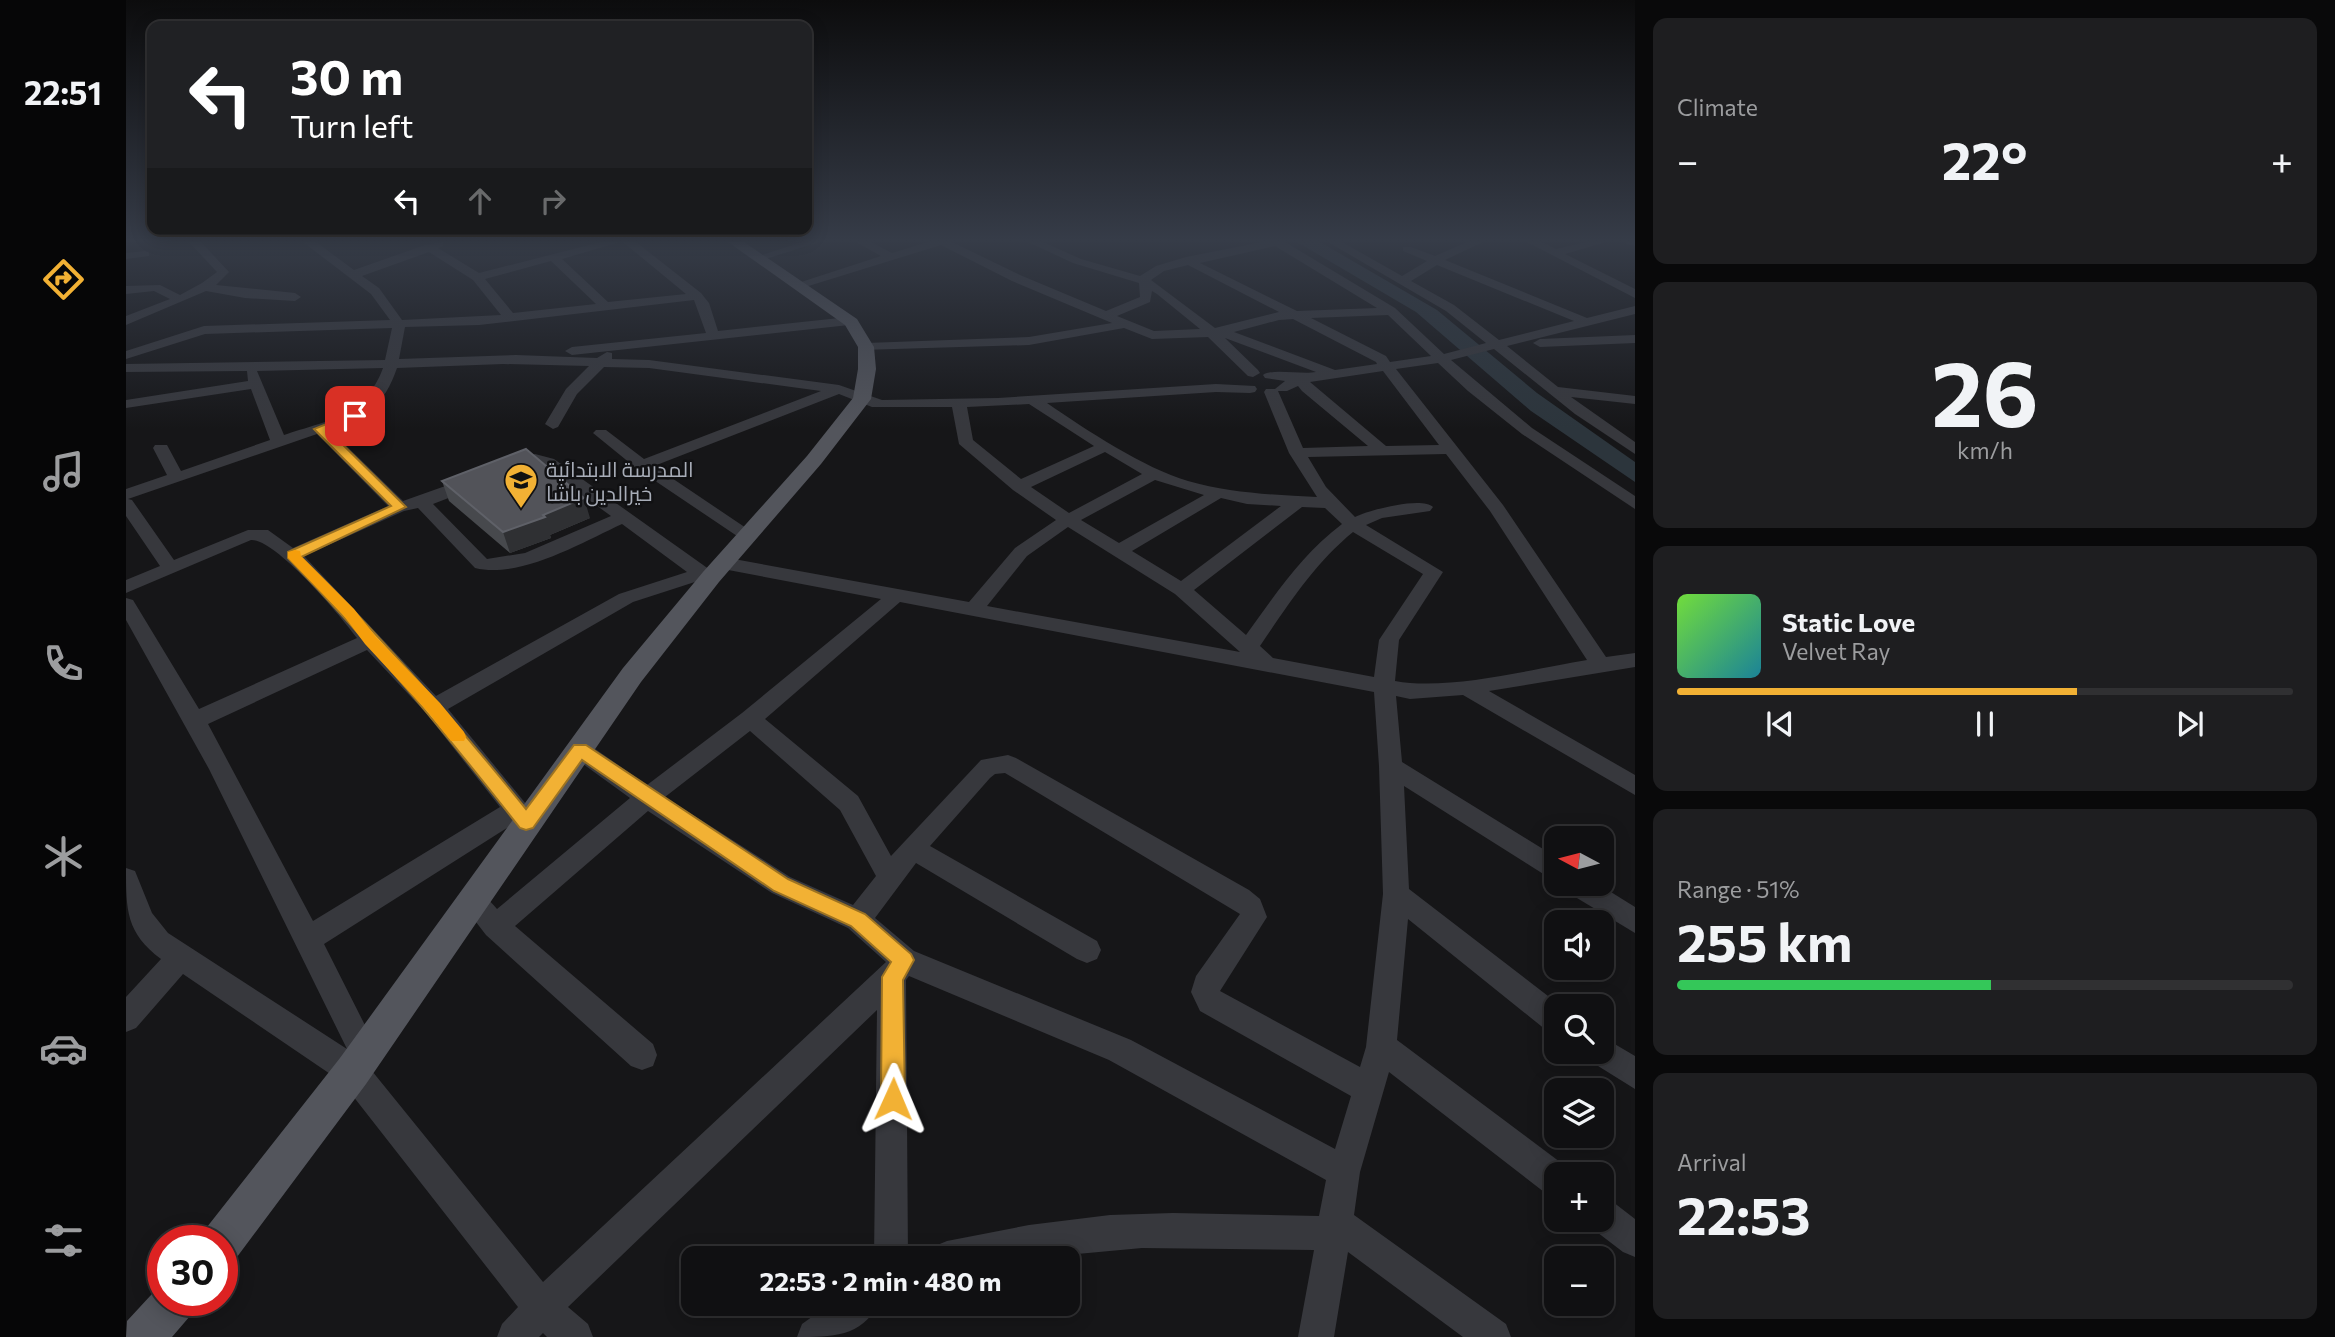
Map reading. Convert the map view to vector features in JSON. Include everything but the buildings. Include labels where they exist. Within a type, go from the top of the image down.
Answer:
[{"type":"main road","points":[[235,1225],[359,1062],[472,900],[521,816],[580,750],[632,675],[712,571],[814,460],[867,369],[866,347],[849,321],[825,304]]},
{"type":"main road","points":[[143,1337],[161,1316]]},
{"type":"street","points":[[126,321],[164,304]]},
{"type":"street","points":[[126,495],[320,429],[355,416],[369,406],[393,364],[400,324],[386,304]]},
{"type":"street","points":[[499,304],[510,318]]},
{"type":"street","points":[[126,355],[204,330],[510,318],[632,304]]},
{"type":"street","points":[[703,304],[713,335]]},
{"type":"street","points":[[1079,304],[1152,335],[1216,332],[1278,316],[1297,314],[1391,311]]},
{"type":"street","points":[[1106,316],[1133,304]]},
{"type":"street","points":[[1179,304],[1216,332],[1336,374]]},
{"type":"street","points":[[1277,304],[1381,359],[1622,666]]},
{"type":"street","points":[[1381,304],[1473,388],[1527,431],[1635,505]]},
{"type":"street","points":[[1444,304],[1635,449]]},
{"type":"street","points":[[1544,304],[1586,322]]},
{"type":"street","points":[[126,368],[505,360],[649,364],[851,394],[882,404],[958,403],[1216,388],[1248,381],[1274,385],[1443,358],[1635,310]]},
{"type":"street","points":[[505,360],[849,321]]},
{"type":"street","points":[[866,347],[1027,340],[1077,335],[1125,324]]},
{"type":"street","points":[[1216,332],[1248,381]]},
{"type":"street","points":[[1495,345],[1635,339]]},
{"type":"street","points":[[553,425],[571,391],[603,363],[614,346]]},
{"type":"street","points":[[249,366],[279,443]]},
{"type":"street","points":[[1301,379],[1307,388],[1383,451]]},
{"type":"street","points":[[126,404],[257,384]]},
{"type":"street","points":[[1274,385],[1297,453],[1330,503],[1355,524],[1434,572],[1389,639],[1384,687],[1391,766],[1396,894],[1381,1046],[1344,1172],[1315,1337]]},
{"type":"street","points":[[1558,391],[1635,400]]},
{"type":"street","points":[[642,465],[851,394]]},
{"type":"street","points":[[1032,400],[1154,474],[1182,485],[1217,494],[1330,503]]},
{"type":"street","points":[[958,403],[964,441],[1019,486],[1067,519],[1182,590],[1248,648],[1271,663]]},
{"type":"street","points":[[320,429],[399,507]]},
{"type":"street","points":[[1609,431],[1635,434]]},
{"type":"street","points":[[601,433],[642,465],[746,534]]},
{"type":"street","points":[[1019,486],[1106,446]]},
{"type":"street","points":[[160,448],[176,478]]},
{"type":"street","points":[[1297,453],[1449,449]]},
{"type":"street","points":[[292,555],[399,507],[422,502],[530,460],[544,460],[624,517],[712,571],[897,595],[1410,691],[1466,687],[1622,666]]},
{"type":"street","points":[[973,610],[1021,552],[1067,519],[1154,474]]},
{"type":"street","points":[[1118,552],[1217,494]]},
{"type":"street","points":[[422,502],[482,564],[490,566],[512,564],[624,517]]},
{"type":"street","points":[[1182,590],[1297,502]]},
{"type":"street","points":[[126,503],[171,568]]},
{"type":"street","points":[[1248,648],[1300,575],[1327,546],[1368,517],[1424,507]]},
{"type":"street","points":[[126,587],[262,534],[292,555],[349,612],[370,640],[434,707],[521,816],[308,939]]},
{"type":"street","points":[[434,707],[626,598],[712,571]]},
{"type":"street","points":[[496,926],[647,798],[750,719],[897,595]]},
{"type":"street","points":[[126,604],[196,720],[257,834],[308,939],[359,1062],[541,1308],[575,1337]]},
{"type":"street","points":[[196,720],[370,640]]},
{"type":"street","points":[[1466,687],[1635,786]]},
{"type":"street","points":[[750,719],[849,803],[889,876]]},
{"type":"street","points":[[580,750],[647,798],[781,885],[858,920],[898,969],[1120,1050],[1344,1172]]},
{"type":"street","points":[[858,920],[912,848],[989,766],[1008,764],[1133,835],[1251,907],[1254,916],[1251,923],[1206,985],[1205,992],[1210,1001],[1368,1087]]},
{"type":"street","points":[[1391,766],[1544,863]]},
{"type":"street","points":[[912,848],[1087,950]]},
{"type":"street","points":[[126,879],[141,920],[158,942],[359,1062]]},
{"type":"street","points":[[1396,894],[1544,1011]]},
{"type":"street","points":[[1595,896],[1635,921]]},
{"type":"street","points":[[472,900],[496,926],[642,1055]]},
{"type":"street","points":[[126,1018],[181,957]]},
{"type":"street","points":[[891,1246],[898,969]]},
{"type":"street","points":[[515,1337],[541,1308],[898,969]]},
{"type":"street","points":[[1381,1046],[1544,1171]]},
{"type":"street","points":[[1614,1060],[1635,1074]]},
{"type":"street","points":[[1614,1224],[1635,1240]]},
{"type":"street","points":[[999,1246],[1081,1235],[1333,1227],[1493,1337]]},
{"type":"street","points":[[815,1337],[844,1316]]},
{"type":"shaded area","points":[[1403,304],[1427,304],[1437,310],[1537,393],[1635,462],[1635,482],[1531,411],[1416,312]]},
{"type":"slow traffic","points":[[295,554],[292,555],[349,612],[370,640],[434,707],[458,737]]},
{"type":"place","name":"المدرسة الابتدائية خيرالدين باشا","points":[[521,510]]},
{"type":"route","points":[[355,416],[320,429],[399,507],[292,555],[349,612],[370,640],[434,707],[526,822],[580,750],[647,798],[781,885],[858,920],[904,960],[892,977],[893,1099]]}]
